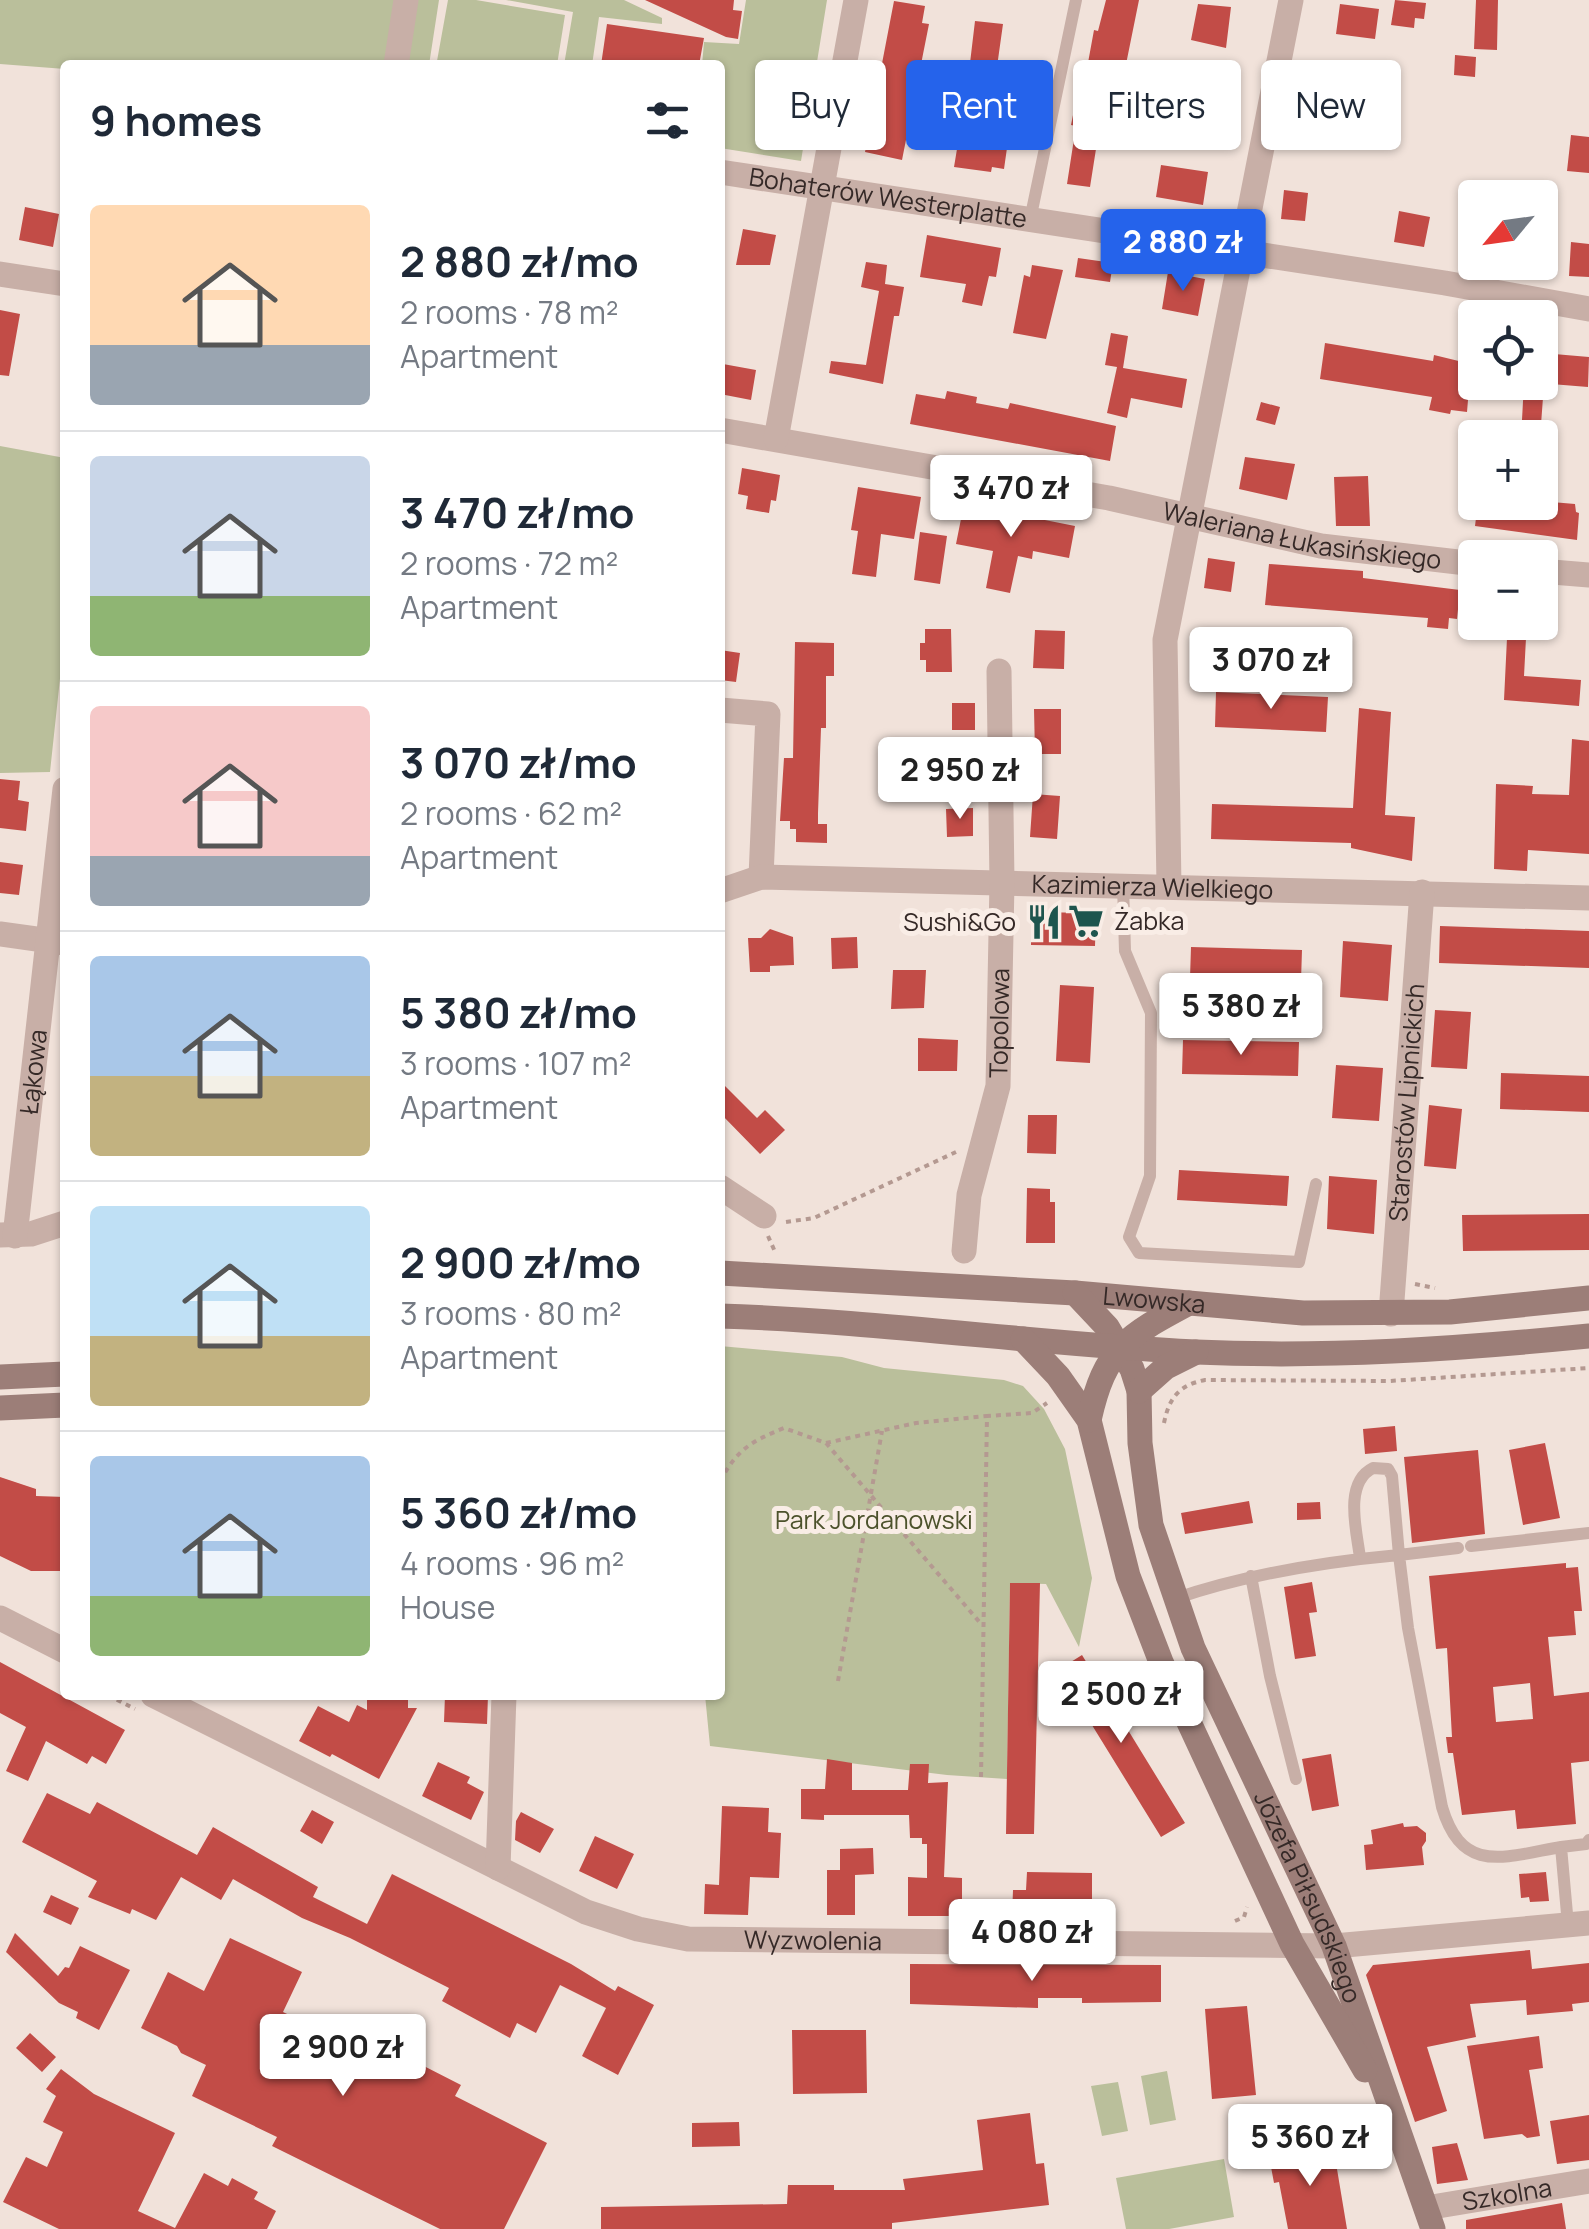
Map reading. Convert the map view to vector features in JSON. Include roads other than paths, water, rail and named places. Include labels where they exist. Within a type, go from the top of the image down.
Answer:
[{"type":"street","points":[[397,60],[406,0]]},
{"type":"street","points":[[776,439],[856,0]]},
{"type":"street","points":[[1169,886],[1164,640],[1291,0]]},
{"type":"street","name":"Bohaterów Westerplatte","points":[[725,173],[1445,283],[1589,309]]},
{"type":"street","points":[[0,274],[60,283]]},
{"type":"street","name":"Waleriana Łukasińskiego","points":[[725,431],[1109,498],[1321,546],[1458,562]]},
{"type":"street","points":[[1558,572],[1589,575]]},
{"type":"street","name":"Topolowa","points":[[964,1251],[969,1196],[998,1086],[1002,882],[998,672]]},
{"type":"street","points":[[725,710],[768,714],[761,877]]},
{"type":"street","name":"Kazimierza Wielkiego","points":[[725,888],[761,877],[1589,898]]},
{"type":"street","name":"Łąkowa","points":[[8,1236],[57,942],[60,885]]},
{"type":"street","name":"Starostów Lipnickich","points":[[1391,1314],[1422,892]]},
{"type":"street","points":[[0,934],[57,942]]},
{"type":"street","points":[[725,1191],[764,1216]]},
{"type":"street","points":[[8,1236],[60,1224]]},
{"type":"street","name":"Lwowska","points":[[725,1273],[1075,1293],[1303,1313],[1450,1312],[1589,1298]]},
{"type":"street","name":"Józefa Piłsudskiego","points":[[1075,1293],[1091,1307],[1132,1368],[1138,1391],[1151,1526],[1174,1599],[1193,1648],[1334,1946],[1430,2218]]},
{"type":"street","points":[[1089,1420],[1099,1384],[1120,1346],[1189,1303]]},
{"type":"street","name":"Lwowska","points":[[725,1316],[1196,1352],[1434,1350],[1589,1336]]},
{"type":"street","name":"Józefa Piłsudskiego","points":[[1023,1340],[1058,1376],[1089,1420],[1128,1576],[1155,1645],[1292,1944],[1394,2117]]},
{"type":"street","points":[[1138,1391],[1166,1366],[1196,1352]]},
{"type":"street","points":[[0,1377],[60,1374]]},
{"type":"street","points":[[0,1408],[60,1405]]},
{"type":"street","points":[[0,1618],[60,1648]]},
{"type":"street","points":[[498,1868],[504,1700]]},
{"type":"street","name":"Wyzwolenia","points":[[148,1704],[586,1912],[688,1939],[1334,1946],[1579,1924]]},
{"type":"street","name":"Szkolna","points":[[1430,2218],[1589,2180]]},
{"type":"lane","points":[[1030,220],[1076,0]]},
{"type":"lane","points":[[1123,885],[1125,951],[1150,1013],[1150,1176],[1129,1237],[1139,1252],[1299,1262],[1316,1184]]},
{"type":"lane","points":[[1360,1558],[1356,1495],[1366,1472],[1382,1467],[1392,1476],[1408,1628],[1442,1808],[1455,1840],[1471,1854],[1484,1856],[1586,1844],[1589,1840]]},
{"type":"lane","points":[[1174,1599],[1251,1576],[1360,1558],[1589,1534]]},
{"type":"lane","points":[[1251,1576],[1277,1708],[1296,1779]]},
{"type":"lane","points":[[1561,1847],[1579,1924]]},
{"type":"lane","points":[[986,1942],[988,1905]]},
{"type":"place","name":"Żabka","points":[[1086,921]]},
{"type":"place","name":"Sushi&Go","points":[[1044,922]]},
{"type":"park label","name":"Park Jordanowski","points":[[874,1520]]}]
